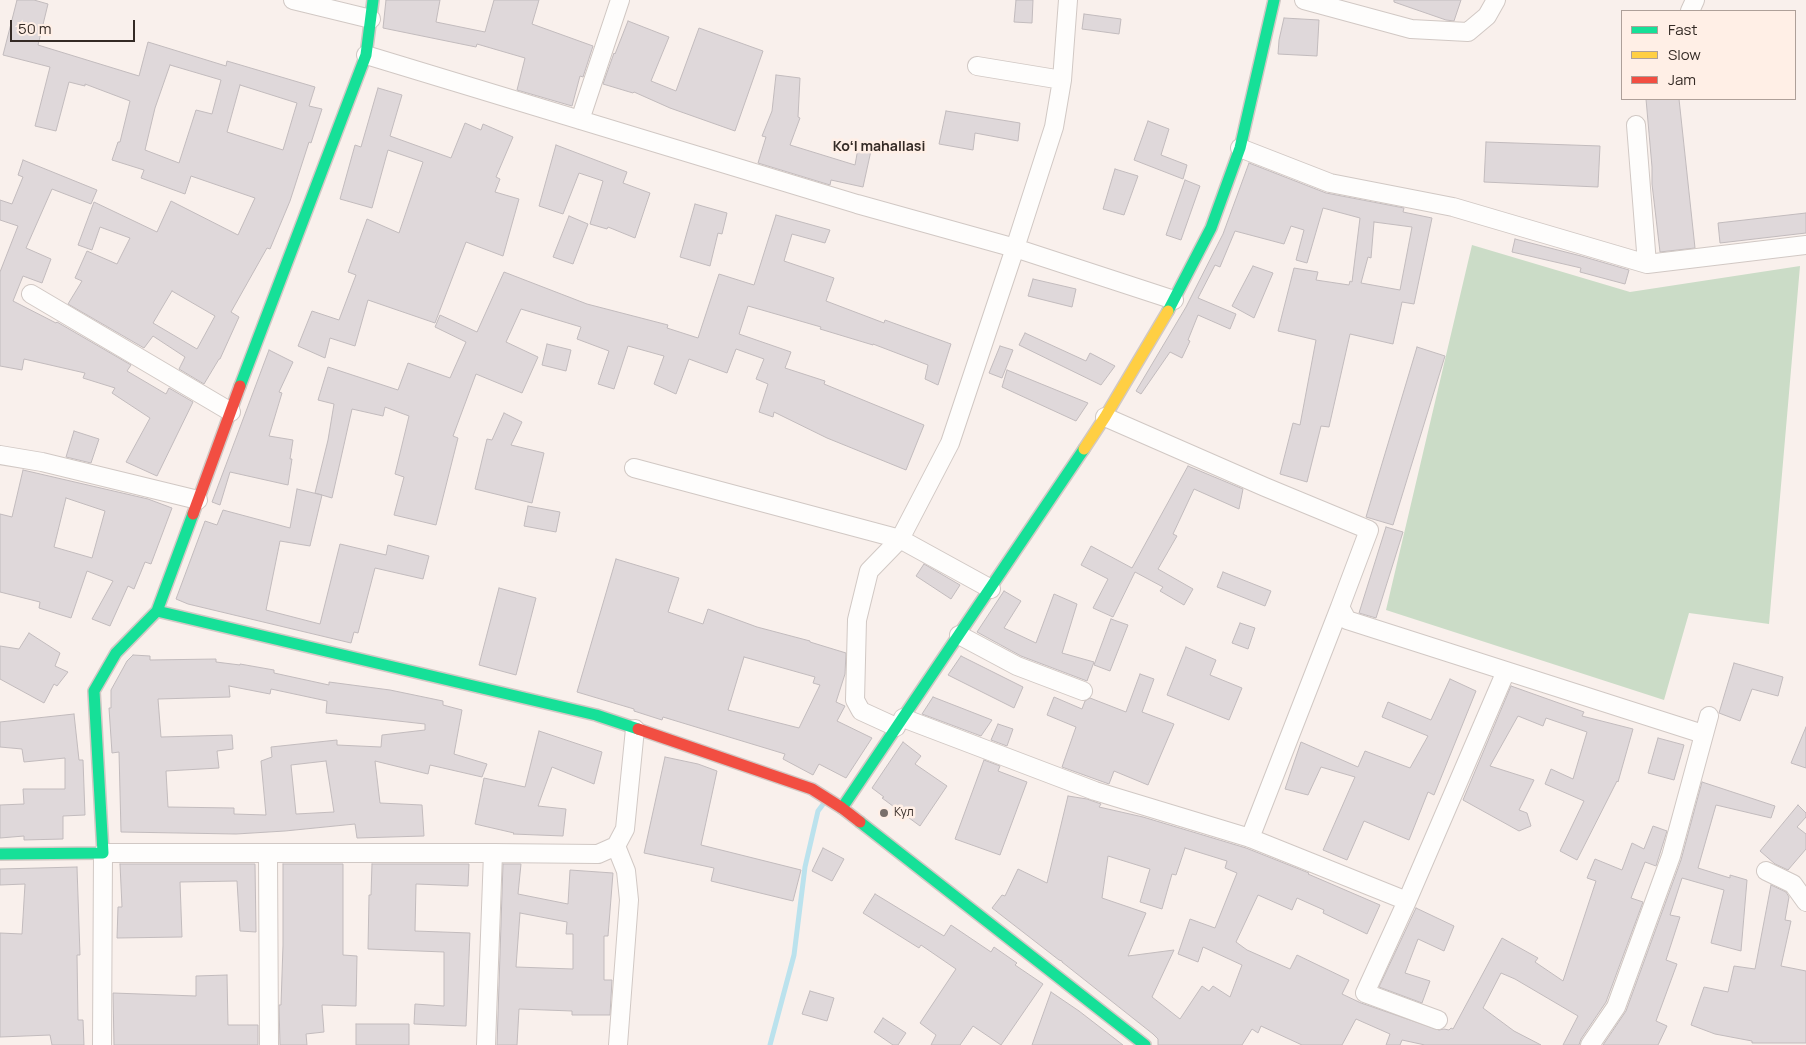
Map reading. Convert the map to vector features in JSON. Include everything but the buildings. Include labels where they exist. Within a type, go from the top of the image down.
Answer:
[{"type":"street","points":[[293,0],[371,19]]},
{"type":"street","points":[[102,1045],[103,853],[94,691],[116,653],[158,611],[366,55],[373,0]]},
{"type":"street","points":[[580,120],[620,0]]},
{"type":"street","points":[[1068,0],[1062,80],[1054,127],[1016,248],[950,443],[900,539],[869,571],[857,620],[855,700],[861,711],[899,722],[1095,791],[1250,838],[1407,902]]},
{"type":"street","points":[[842,808],[1105,417],[1174,300],[1211,228],[1240,148],[1274,0]]},
{"type":"street","points":[[1304,0],[1411,29],[1468,32],[1487,16],[1496,0]]},
{"type":"street","points":[[366,55],[857,204],[1016,248],[1174,300]]},
{"type":"street","points":[[977,66],[1062,80]]},
{"type":"street","points":[[1636,125],[1647,264]]},
{"type":"street","points":[[1240,148],[1330,183],[1453,207],[1647,264],[1806,245]]},
{"type":"street","points":[[31,294],[231,412]]},
{"type":"street","points":[[1105,417],[1369,530],[1250,838]]},
{"type":"street","points":[[0,455],[42,462],[198,500]]},
{"type":"street","points":[[634,468],[900,539],[991,589]]},
{"type":"street","points":[[1340,606],[1347,620],[1703,734]]},
{"type":"street","points":[[158,611],[596,715],[812,789],[842,808],[1145,1045]]},
{"type":"street","points":[[959,636],[1017,666],[1083,691]]},
{"type":"street","points":[[1438,1020],[1365,993],[1407,902],[1506,671]]},
{"type":"street","points":[[1590,1045],[1616,1006],[1671,856],[1703,734],[1710,716]]},
{"type":"street","points":[[0,854],[598,854],[616,846],[625,829],[636,729]]},
{"type":"street","points":[[616,846],[626,872],[629,900],[618,1045]]},
{"type":"street","points":[[268,853],[269,1045]]},
{"type":"street","points":[[486,1045],[494,853]]},
{"type":"street","points":[[1766,871],[1793,884],[1806,902]]},
{"type":"green space","points":[[1472,245],[1630,292],[1800,266],[1769,624],[1689,613],[1664,700],[1386,610]]},
{"type":"waterway","points":[[770,1045],[794,955],[805,867],[818,811],[824,803]]},
{"type":"traffic: fast","points":[[240,386],[366,55],[373,0]]},
{"type":"traffic: fast","points":[[1168,311],[1211,228],[1240,148],[1274,0]]},
{"type":"traffic: fast","points":[[842,808],[1084,449]]},
{"type":"traffic: fast","points":[[0,854],[103,853],[94,691],[116,653],[157,611],[193,514]]},
{"type":"traffic: fast","points":[[157,611],[596,715],[638,729]]},
{"type":"traffic: fast","points":[[860,822],[1145,1045]]},
{"type":"traffic: slow","points":[[1084,449],[1168,311]]},
{"type":"traffic: jam","points":[[193,514],[240,386]]},
{"type":"traffic: jam","points":[[638,729],[812,789],[860,822]]},
{"type":"place","name":"Кул","points":[[884,813]]},
{"type":"district","name":"Koʻl mahallasi","points":[[879,147]]}]
